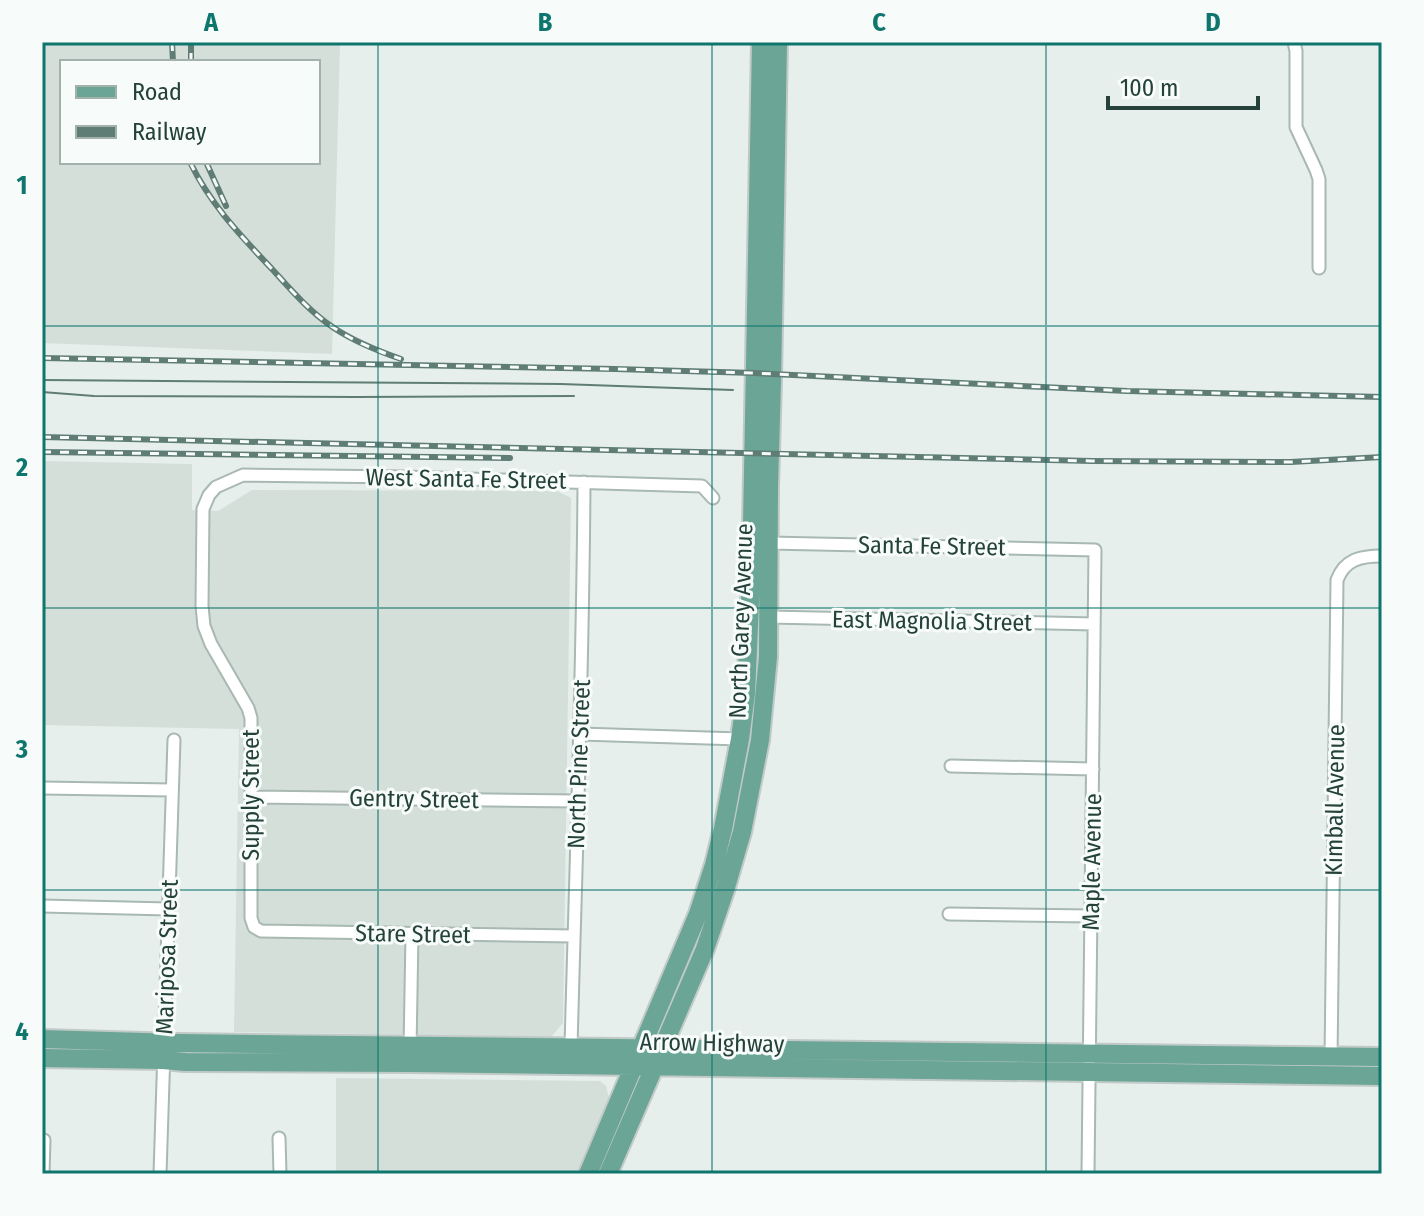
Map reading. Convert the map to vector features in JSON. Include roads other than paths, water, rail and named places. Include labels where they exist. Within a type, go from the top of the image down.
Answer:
[{"type":"main road","name":"North Garey Avenue","points":[[588,1174],[698,914],[714,865],[740,739],[746,693],[751,580],[761,42]]},
{"type":"main road","name":"North Garey Avenue","points":[[608,1174],[696,970],[722,900],[742,832],[760,740],[766,692],[769,617],[778,42]]},
{"type":"main road","points":[[751,580],[758,587],[759,609],[769,617]]},
{"type":"main road","points":[[740,739],[750,746],[744,779],[750,791]]},
{"type":"main road","name":"Arrow Highway","points":[[42,1039],[163,1051],[185,1062],[571,1047],[637,1057],[654,1066],[1382,1057]]},
{"type":"main road","name":"Arrow Highway","points":[[410,1054],[637,1057],[661,1049],[1088,1062],[1382,1076]]},
{"type":"main road","name":"Arrow Highway","points":[[42,1058],[163,1051]]},
{"type":"street","points":[[1294,42],[1296,127],[1319,179],[1319,268]]},
{"type":"street","name":"West Santa Fe Street","points":[[216,487],[243,475],[404,477],[702,486],[713,498]]},
{"type":"street","name":"North Pine Street","points":[[571,1047],[584,482]]},
{"type":"street","name":"Supply Street","points":[[216,487],[203,509],[202,616],[211,644],[248,708],[252,730],[251,918],[254,927]]},
{"type":"street","name":"Santa Fe Street","points":[[769,543],[1095,550]]},
{"type":"street","name":"Maple Avenue","points":[[1088,1174],[1095,550]]},
{"type":"street","name":"Kimball Avenue","points":[[1331,1075],[1337,580],[1341,571],[1356,558],[1382,556]]},
{"type":"street","name":"East Magnolia Street","points":[[769,617],[1094,624]]},
{"type":"street","points":[[580,734],[740,739]]},
{"type":"street","name":"Mariposa Street","points":[[160,1174],[174,740]]},
{"type":"street","points":[[951,766],[1093,769]]},
{"type":"street","points":[[42,788],[172,790]]},
{"type":"street","name":"Gentry Street","points":[[252,797],[577,801]]},
{"type":"street","points":[[42,906],[168,909]]},
{"type":"street","points":[[949,914],[1091,916]]},
{"type":"street","name":"Stare Street","points":[[254,927],[261,931],[574,936]]},
{"type":"street","points":[[410,1054],[412,934]]},
{"type":"street","points":[[279,1138],[280,1174]]},
{"type":"street","points":[[43,1174],[44,1140]]},
{"type":"tram line","points":[[42,380],[561,384],[733,390]]},
{"type":"tram line","points":[[42,392],[94,396],[574,396]]},
{"type":"railway","points":[[172,42],[173,60]]},
{"type":"railway","points":[[191,42],[191,60]]},
{"type":"railway","points":[[191,164],[227,219],[309,308],[350,338],[401,359]]},
{"type":"railway","points":[[207,164],[226,206]]},
{"type":"railway","points":[[42,358],[754,373],[1127,391],[1382,397]]},
{"type":"railway","points":[[42,437],[1092,461],[1291,462],[1382,457]]},
{"type":"railway","points":[[42,452],[510,458]]}]
